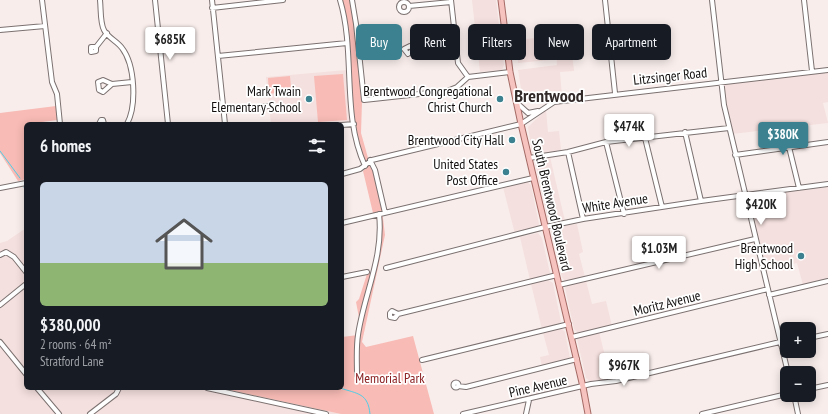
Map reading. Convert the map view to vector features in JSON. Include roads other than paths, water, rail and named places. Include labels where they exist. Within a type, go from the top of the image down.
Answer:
[{"type":"main road","name":"South Brentwood Boulevard","points":[[501,0],[510,72],[516,101],[556,275],[572,337],[588,414]]},
{"type":"street","points":[[42,0],[52,82],[57,94],[60,122]]},
{"type":"street","points":[[100,0],[104,29],[117,42],[125,53],[129,63],[132,82],[133,107],[128,122]]},
{"type":"street","points":[[155,0],[168,122]]},
{"type":"street","points":[[212,0],[225,122]]},
{"type":"street","points":[[212,8],[283,0]]},
{"type":"street","points":[[340,0],[347,43],[354,124],[361,156],[365,166]]},
{"type":"street","points":[[352,0],[364,100],[447,91],[457,87],[468,77],[510,72]]},
{"type":"street","points":[[605,0],[615,93]]},
{"type":"street","points":[[712,0],[720,82],[728,128],[780,340]]},
{"type":"street","points":[[804,0],[812,71]]},
{"type":"street","points":[[409,6],[451,1],[454,24]]},
{"type":"street","points":[[0,30],[45,26]]},
{"type":"street","points":[[96,47],[107,33]]},
{"type":"street","points":[[218,56],[347,43]]},
{"type":"street","points":[[458,60],[459,66],[468,77]]},
{"type":"street","name":"Litzsinger Road","points":[[521,124],[531,118],[538,111],[554,102],[615,93],[828,70]]},
{"type":"street","points":[[112,84],[132,82]]},
{"type":"street","points":[[516,101],[528,113],[538,111]]},
{"type":"street","points":[[224,111],[269,106]]},
{"type":"street","points":[[344,125],[354,124]]},
{"type":"street","points":[[344,174],[360,170],[370,160],[521,124]]},
{"type":"street","points":[[529,158],[568,152],[606,142],[728,128]]},
{"type":"street","points":[[685,132],[701,201]]},
{"type":"street","points":[[645,138],[662,207]]},
{"type":"street","points":[[606,142],[624,214]]},
{"type":"street","points":[[735,155],[828,142]]},
{"type":"street","points":[[789,147],[799,188]]},
{"type":"street","points":[[568,152],[584,219]]},
{"type":"street","points":[[370,160],[375,170],[385,213]]},
{"type":"street","points":[[344,223],[533,178]]},
{"type":"street","points":[[0,188],[24,183]]},
{"type":"street","name":"White Avenue","points":[[386,268],[545,227],[584,219],[701,201],[828,184]]},
{"type":"street","points":[[356,375],[358,335],[376,268],[380,239],[379,214]]},
{"type":"street","points":[[559,286],[756,239]]},
{"type":"street","points":[[0,255],[6,252],[11,254],[24,270]]},
{"type":"street","points":[[344,277],[368,272]]},
{"type":"street","points":[[398,314],[556,275]]},
{"type":"street","points":[[769,295],[828,281]]},
{"type":"street","points":[[0,305],[24,286]]},
{"type":"street","name":"Moritz Avenue","points":[[572,337],[768,289]]},
{"type":"street","points":[[422,360],[569,324]]},
{"type":"street","points":[[816,337],[828,334]]},
{"type":"street","points":[[0,342],[24,372]]},
{"type":"street","name":"Pine Avenue","points":[[463,414],[480,412],[595,383],[616,381],[780,344]]},
{"type":"street","points":[[458,386],[466,387],[577,359]]},
{"type":"street","points":[[816,388],[828,385]]},
{"type":"street","points":[[40,390],[58,414]]},
{"type":"street","points":[[90,414],[116,394],[118,390]]},
{"type":"street","points":[[216,390],[326,414]]},
{"type":"street","points":[[702,414],[780,396]]},
{"type":"street","points":[[526,412],[530,400]]},
{"type":"street","points":[[519,401],[526,412]]},
{"type":"street","points":[[795,402],[798,414]]},
{"type":"waterway","points":[[0,151],[20,178]]},
{"type":"waterway","points":[[344,389],[361,395],[367,402],[370,414]]},
{"type":"place","name":"Mark Twain Elementary School","points":[[309,99]]},
{"type":"place","name":"Brentwood Congregational Christ Church","points":[[500,99]]},
{"type":"place","name":"Brentwood City Hall","points":[[512,140]]},
{"type":"place","name":"United States Post Office","points":[[506,172]]},
{"type":"place","name":"Brentwood High School","points":[[801,256]]},
{"type":"district","name":"Brentwood","points":[[549,95]]},
{"type":"park label","name":"Memorial Park","points":[[390,378]]}]
